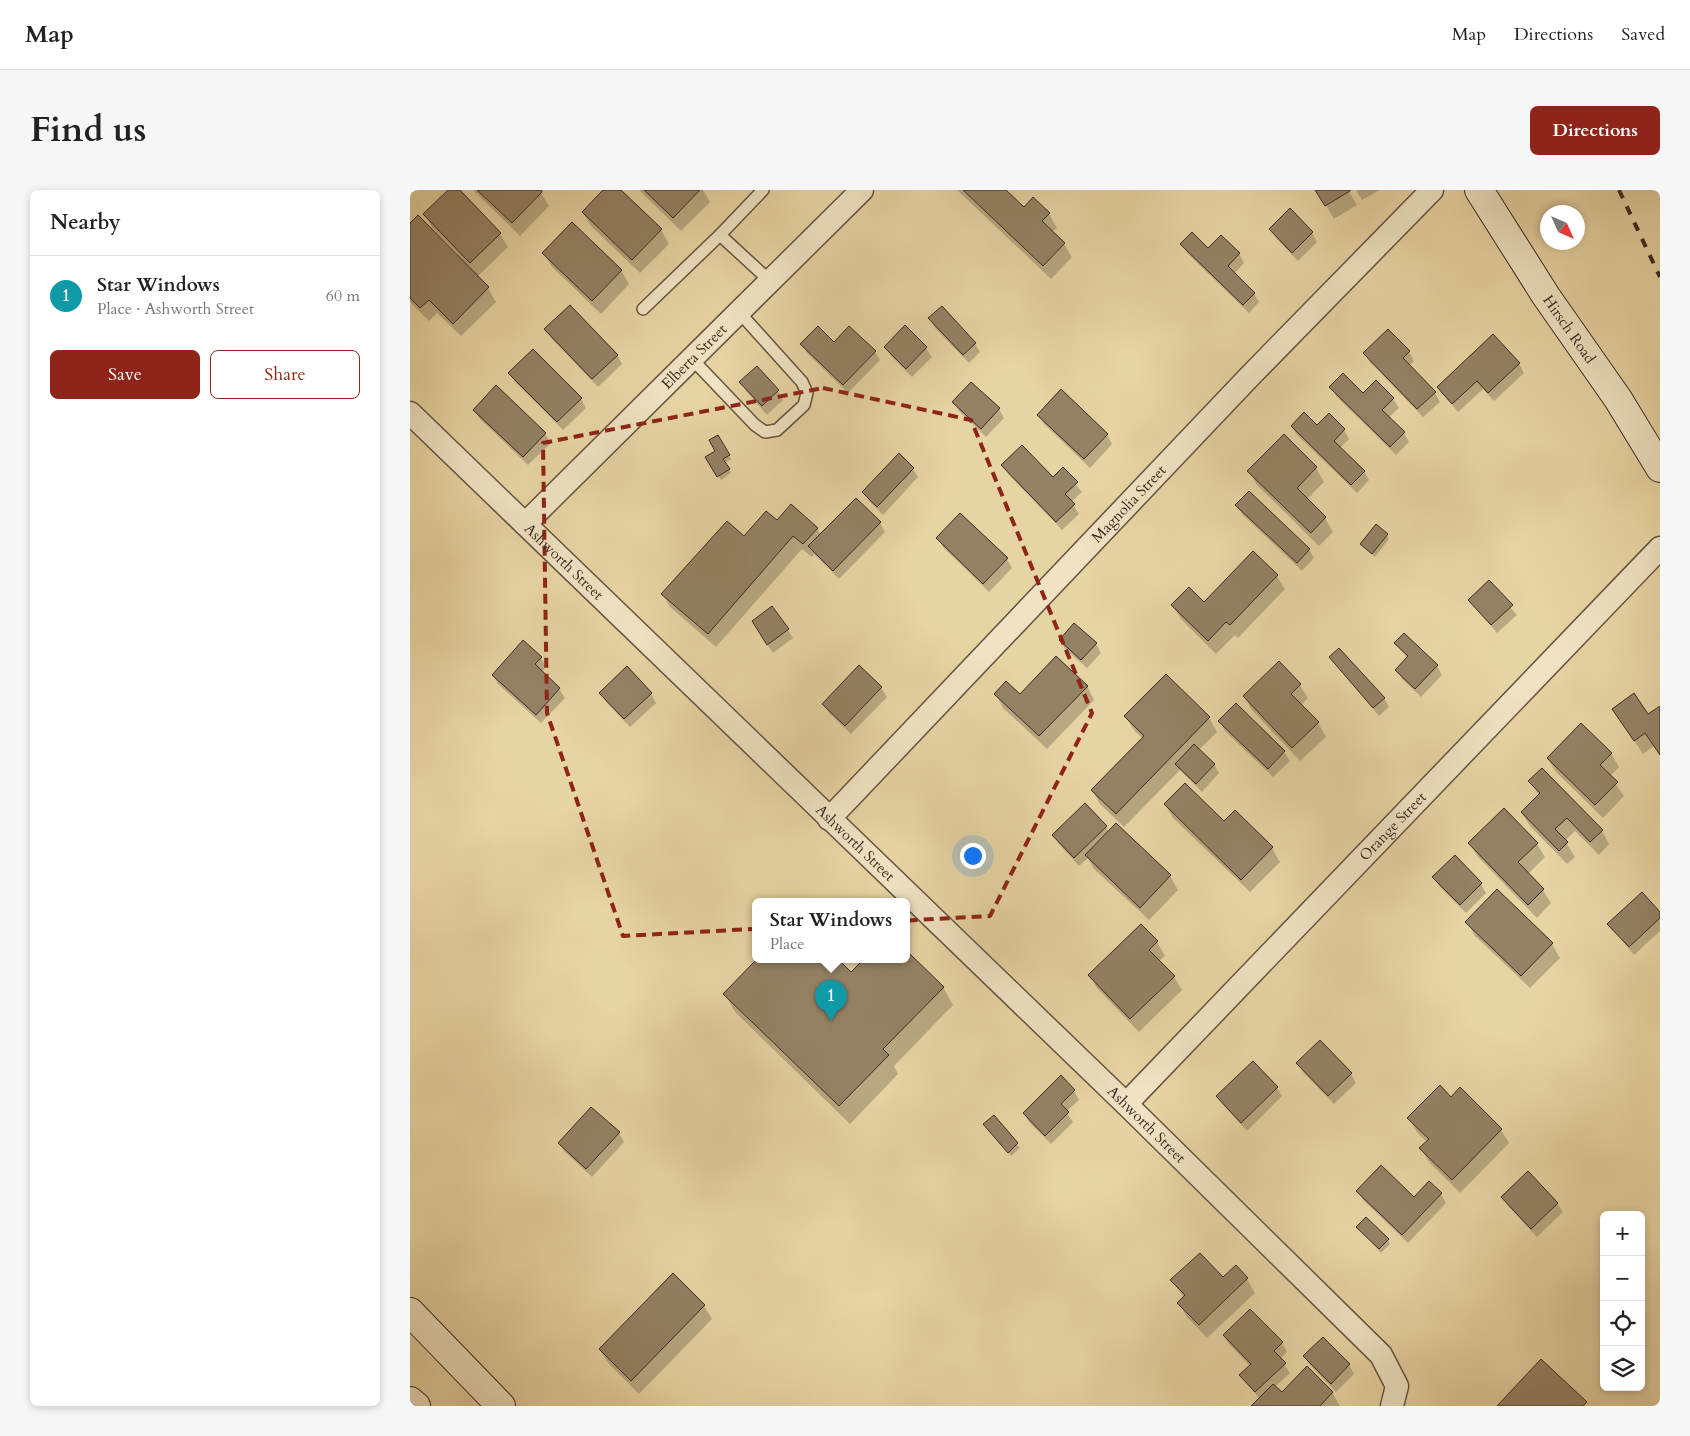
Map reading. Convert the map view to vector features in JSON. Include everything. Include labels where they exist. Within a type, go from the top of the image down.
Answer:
[{"type":"main road","name":"Hirsch Road","points":[[1479,190],[1546,296],[1618,399],[1660,468]]},
{"type":"main road","points":[[410,1312],[501,1406]]},
{"type":"main road","points":[[410,1400],[416,1406]]},
{"type":"street","name":"Elberta Street","points":[[525,524],[862,190]]},
{"type":"street","name":"Magnolia Street","points":[[829,819],[1251,375],[1432,190]]},
{"type":"street","name":"Ashworth Street","points":[[410,413],[1126,1104],[1381,1355],[1394,1396]]},
{"type":"street","name":"Orange Street","points":[[1126,1104],[1660,548]]},
{"type":"lane","points":[[643,309],[720,235],[763,190]]},
{"type":"lane","points":[[720,235],[770,281]]},
{"type":"lane","points":[[692,359],[755,425],[765,432],[777,430],[804,405],[807,393],[802,382],[739,312]]},
{"type":"highlighted area","points":[[823,388],[971,420],[1092,713],[990,916],[623,936],[547,713],[543,443]]},
{"type":"building","points":[[448,190],[460,190],[501,233],[470,263],[423,214]]},
{"type":"building","points":[[477,190],[541,190],[542,192],[512,223]]},
{"type":"building","points":[[603,190],[621,190],[662,229],[632,260],[582,212]]},
{"type":"building","points":[[644,190],[700,190],[673,218]]},
{"type":"building","points":[[963,190],[1006,190],[1024,207],[1033,197],[1050,213],[1042,221],[1065,243],[1043,266]]},
{"type":"building","points":[[1315,190],[1350,190],[1350,191],[1325,206]]},
{"type":"building","points":[[1290,208],[1313,232],[1292,253],[1269,229]]},
{"type":"building","points":[[418,215],[489,287],[453,324],[429,300],[420,308],[410,298],[410,223]]},
{"type":"building","points":[[572,222],[622,270],[592,301],[542,253]]},
{"type":"building","points":[[1192,232],[1208,248],[1221,235],[1240,253],[1228,266],[1255,293],[1243,305],[1180,244]]},
{"type":"building","points":[[570,305],[618,355],[592,379],[544,329]]},
{"type":"building","points":[[942,306],[976,343],[963,355],[928,318]]},
{"type":"building","points":[[905,325],[927,347],[906,369],[884,347]]},
{"type":"building","points":[[818,326],[834,342],[849,326],[876,351],[843,385],[800,344]]},
{"type":"building","points":[[1388,329],[1410,351],[1403,358],[1436,392],[1417,409],[1363,353]]},
{"type":"building","points":[[1493,334],[1520,363],[1488,393],[1477,381],[1452,404],[1437,387]]},
{"type":"building","points":[[533,349],[582,398],[557,422],[508,373]]},
{"type":"building","points":[[757,366],[779,390],[762,406],[739,382]]},
{"type":"building","points":[[1343,373],[1363,393],[1376,380],[1394,398],[1382,410],[1405,432],[1390,447],[1329,387]]},
{"type":"building","points":[[971,382],[1000,408],[981,429],[952,402]]},
{"type":"building","points":[[496,385],[546,433],[523,457],[473,410]]},
{"type":"building","points":[[1061,389],[1108,434],[1084,459],[1037,415]]},
{"type":"building","points":[[1304,412],[1317,425],[1329,413],[1345,429],[1334,441],[1365,471],[1351,485],[1291,426]]},
{"type":"building","points":[[1284,434],[1317,467],[1297,488],[1326,517],[1311,533],[1247,471]]},
{"type":"building","points":[[718,435],[730,455],[723,459],[730,469],[717,477],[705,457],[715,451],[709,440]]},
{"type":"building","points":[[1022,445],[1053,477],[1063,467],[1078,482],[1065,494],[1075,504],[1056,522],[1001,465]]},
{"type":"building","points":[[899,453],[914,468],[877,507],[862,492]]},
{"type":"building","points":[[1249,491],[1310,549],[1297,563],[1235,505]]},
{"type":"building","points":[[856,498],[881,522],[833,571],[808,546]]},
{"type":"building","points":[[791,504],[818,528],[803,544],[793,536],[708,634],[661,594],[727,521],[744,536],[766,511],[777,520]]},
{"type":"building","points":[[960,513],[1008,558],[983,584],[936,538]]},
{"type":"building","points":[[1376,524],[1388,534],[1372,554],[1360,544]]},
{"type":"building","points":[[1253,551],[1278,575],[1230,625],[1226,622],[1208,641],[1171,605],[1189,587],[1204,602]]},
{"type":"building","points":[[1489,580],[1513,605],[1491,625],[1468,600]]},
{"type":"building","points":[[772,606],[789,629],[767,645],[752,621]]},
{"type":"building","points":[[1074,623],[1097,643],[1081,660],[1059,640]]},
{"type":"building","points":[[1404,633],[1438,665],[1415,689],[1395,670],[1408,656],[1394,643]]},
{"type":"building","points":[[523,640],[542,657],[535,664],[560,688],[536,715],[492,675]]},
{"type":"building","points":[[1339,648],[1385,698],[1373,708],[1329,657]]},
{"type":"building","points":[[1056,656],[1088,686],[1039,736],[994,694],[1006,681],[1020,694]]},
{"type":"building","points":[[1279,661],[1301,684],[1291,694],[1319,722],[1292,748],[1243,696]]},
{"type":"building","points":[[859,665],[882,687],[845,726],[822,704]]},
{"type":"building","points":[[627,666],[652,693],[624,719],[599,693]]},
{"type":"building","points":[[1166,674],[1210,717],[1116,814],[1091,790],[1144,736],[1124,716]]},
{"type":"building","points":[[1634,693],[1648,714],[1660,706],[1660,755],[1645,733],[1634,741],[1612,709]]},
{"type":"building","points":[[1236,703],[1285,751],[1268,769],[1218,721]]},
{"type":"building","points":[[1581,723],[1612,753],[1600,765],[1618,782],[1595,805],[1547,758]]},
{"type":"building","points":[[1194,744],[1215,764],[1196,784],[1175,764]]},
{"type":"building","points":[[1542,768],[1603,830],[1590,842],[1567,818],[1555,829],[1568,842],[1559,851],[1521,812],[1540,793],[1528,781]]},
{"type":"building","points":[[1185,783],[1224,821],[1235,810],[1273,847],[1241,880],[1164,804]]},
{"type":"building","points":[[1085,803],[1107,826],[1074,858],[1052,835]]},
{"type":"building","points":[[1504,808],[1538,843],[1518,862],[1544,889],[1528,905],[1468,843]]},
{"type":"building","points":[[1116,823],[1171,875],[1140,908],[1085,855]]},
{"type":"building","points":[[1455,855],[1482,883],[1460,905],[1432,877]]},
{"type":"building","points":[[1497,889],[1553,943],[1521,976],[1465,922]]},
{"type":"building","points":[[1642,892],[1660,912],[1660,918],[1629,947],[1607,924]]},
{"type":"building","points":[[1141,924],[1158,941],[1149,950],[1175,976],[1130,1019],[1088,975]]},
{"type":"building","points":[[910,954],[944,987],[883,1049],[889,1055],[839,1106],[723,994],[753,963],[842,963],[851,972],[860,963],[910,963]]},
{"type":"building","points":[[1320,1040],[1352,1073],[1328,1096],[1296,1063]]},
{"type":"building","points":[[1253,1061],[1278,1087],[1241,1123],[1216,1096]]},
{"type":"building","points":[[1061,1075],[1075,1090],[1061,1104],[1069,1112],[1045,1136],[1023,1113]]},
{"type":"building","points":[[1440,1085],[1451,1097],[1460,1087],[1502,1129],[1452,1180],[1419,1148],[1429,1139],[1407,1118]]},
{"type":"building","points":[[591,1107],[620,1132],[586,1169],[558,1143]]},
{"type":"building","points":[[994,1115],[1018,1143],[1008,1153],[983,1124]]},
{"type":"building","points":[[1381,1165],[1414,1197],[1429,1181],[1442,1193],[1402,1235],[1356,1191]]},
{"type":"building","points":[[1528,1171],[1558,1203],[1531,1229],[1501,1197]]},
{"type":"building","points":[[1366,1217],[1389,1239],[1379,1249],[1356,1227]]},
{"type":"building","points":[[1200,1253],[1223,1277],[1236,1265],[1248,1278],[1199,1325],[1177,1303],[1185,1295],[1170,1280]]},
{"type":"building","points":[[673,1273],[705,1305],[631,1381],[599,1349]]},
{"type":"building","points":[[1250,1309],[1283,1342],[1274,1351],[1286,1363],[1255,1392],[1239,1375],[1251,1364],[1223,1335]]},
{"type":"building","points":[[1323,1337],[1350,1364],[1331,1384],[1303,1356]]},
{"type":"building","points":[[1541,1359],[1587,1402],[1583,1406],[1497,1406]]},
{"type":"building","points":[[1307,1366],[1333,1392],[1320,1406],[1251,1406],[1273,1384],[1282,1392]]},
{"type":"railway","points":[[1619,190],[1660,277]]},
{"type":"place","name":"Star Windows","points":[[831,1021]]}]
